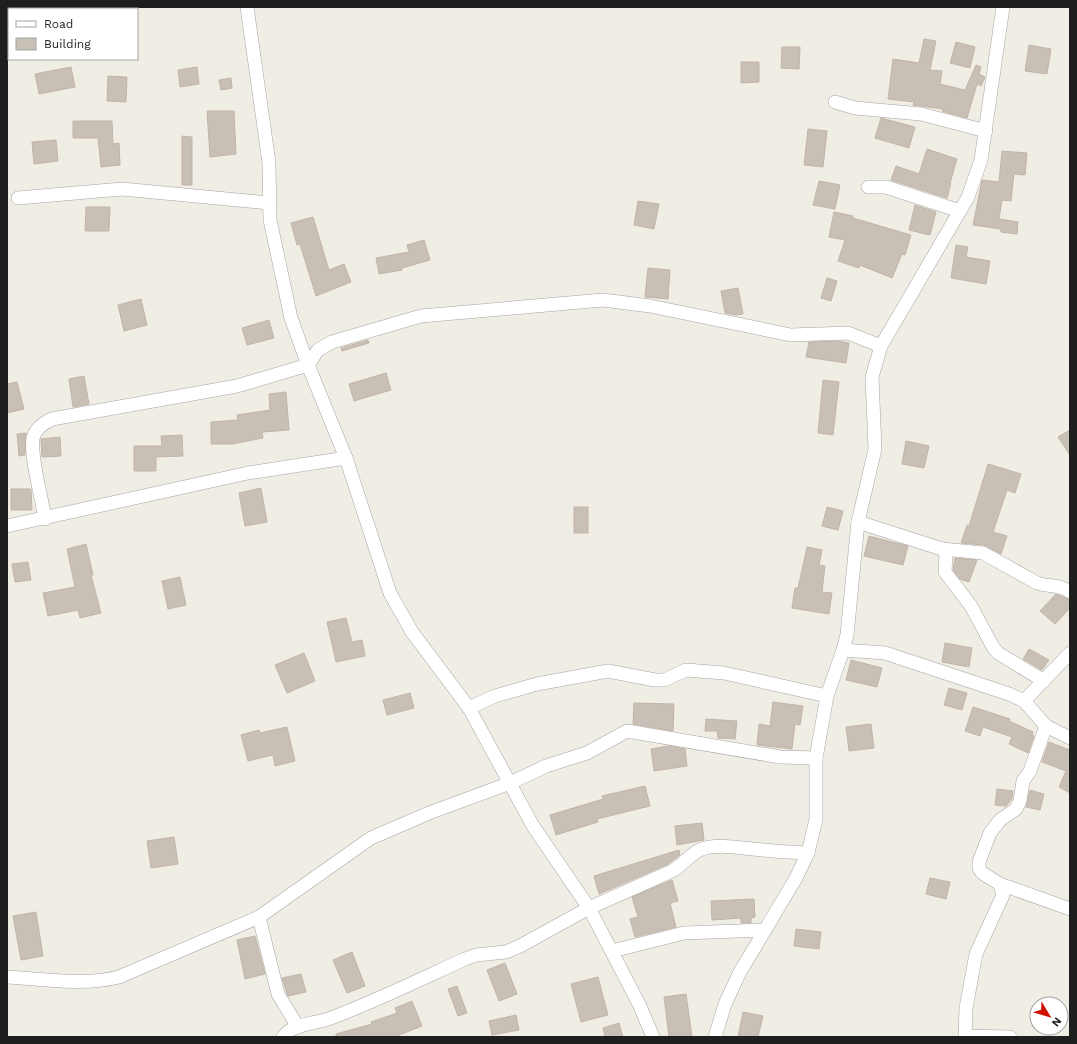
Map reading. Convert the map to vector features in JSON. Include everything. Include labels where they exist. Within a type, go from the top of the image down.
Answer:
[{"type":"street","points":[[247,7],[269,163],[269,203],[276,252],[291,318],[308,365],[346,458],[390,593],[412,632],[469,708],[546,847],[589,908],[640,1006],[653,1037]]},
{"type":"street","points":[[715,1037],[725,1004],[740,972],[796,878],[808,853],[816,819],[816,758],[827,696],[844,650],[847,635],[858,522],[875,449],[872,377],[882,346],[968,197],[981,160],[1003,7]]},
{"type":"street","points":[[835,102],[855,108],[921,114],[986,132]]},
{"type":"street","points":[[868,187],[886,187],[960,211]]},
{"type":"street","points":[[18,198],[122,189],[269,203]]},
{"type":"street","points":[[45,518],[33,452],[34,437],[40,425],[52,418],[237,386],[308,365],[318,350],[332,342],[421,316],[603,300],[650,306],[791,335],[848,333],[882,346]]},
{"type":"street","points":[[7,526],[248,473],[346,458]]},
{"type":"street","points":[[858,522],[942,549],[983,553],[1036,583],[1045,586],[1062,586],[1070,592]]},
{"type":"street","points":[[942,549],[946,555],[945,572],[971,606],[993,647],[998,653],[1044,681]]},
{"type":"street","points":[[844,650],[885,654],[1009,694],[1024,702],[1046,726],[1070,738]]},
{"type":"street","points":[[1024,702],[1070,653]]},
{"type":"street","points":[[469,708],[495,696],[537,684],[608,671],[655,680],[664,680],[686,670],[724,673],[827,696]]},
{"type":"street","points":[[1046,726],[1030,771],[1023,781],[1020,801],[1016,809],[1000,820],[990,833],[979,862],[979,868],[982,873],[1000,884],[1070,909]]},
{"type":"street","points":[[7,977],[86,982],[103,981],[119,977],[258,917],[371,838],[510,783],[557,762],[587,753],[627,731],[780,757],[816,758]]},
{"type":"street","points":[[283,1037],[287,1032],[298,1027],[330,1018],[476,955],[506,952],[520,946],[589,908],[680,867],[700,850],[708,848],[750,848],[808,853]]},
{"type":"street","points":[[1000,884],[1003,895],[976,954],[966,1008],[965,1037],[1010,1037]]},
{"type":"street","points":[[258,917],[278,994],[298,1027]]},
{"type":"street","points":[[612,951],[684,933],[765,930]]},
{"type":"building","points":[[924,39],[936,41],[930,70],[942,71],[940,84],[965,90],[976,65],[981,67],[979,74],[985,77],[981,86],[977,84],[967,118],[942,111],[943,109],[913,105],[914,102],[888,99],[893,59],[919,63]]},
{"type":"building","points":[[956,42],[975,47],[970,68],[950,63]]},
{"type":"building","points":[[1029,45],[1051,49],[1047,74],[1025,71]]},
{"type":"building","points":[[782,47],[800,47],[799,69],[781,68]]},
{"type":"building","points":[[741,62],[759,62],[759,82],[741,83]]},
{"type":"building","points":[[71,67],[75,87],[39,94],[35,74]]},
{"type":"building","points":[[197,67],[199,84],[180,87],[178,70]]},
{"type":"building","points":[[108,76],[127,77],[126,102],[107,101]]},
{"type":"building","points":[[231,78],[232,88],[221,90],[219,80]]},
{"type":"building","points":[[207,111],[234,111],[236,154],[210,157]]},
{"type":"building","points":[[881,118],[915,127],[909,148],[875,138]]},
{"type":"building","points":[[73,121],[112,121],[113,144],[119,143],[120,165],[101,167],[98,138],[73,138]]},
{"type":"building","points":[[808,129],[827,131],[823,167],[804,165]]},
{"type":"building","points":[[182,136],[192,137],[192,185],[182,185]]},
{"type":"building","points":[[56,140],[58,161],[34,164],[32,142]]},
{"type":"building","points":[[927,149],[957,159],[947,198],[891,180],[896,166],[919,174]]},
{"type":"building","points":[[1002,151],[1027,153],[1025,175],[1014,174],[1011,201],[1002,200],[999,219],[1018,222],[1017,234],[1001,232],[1001,229],[973,225],[982,180],[999,182]]},
{"type":"building","points":[[819,181],[840,185],[835,209],[813,205]]},
{"type":"building","points":[[638,201],[659,204],[654,229],[634,225]]},
{"type":"building","points":[[915,205],[936,212],[930,235],[909,230]]},
{"type":"building","points":[[86,207],[110,207],[109,231],[85,231]]},
{"type":"building","points":[[834,212],[853,216],[853,218],[911,235],[905,255],[902,254],[892,278],[860,265],[859,268],[838,261],[845,240],[829,237]]},
{"type":"building","points":[[313,217],[329,270],[344,264],[351,282],[316,296],[300,244],[297,245],[291,223]]},
{"type":"building","points":[[424,240],[430,260],[402,268],[402,270],[379,274],[376,258],[409,252],[407,245]]},
{"type":"building","points":[[956,245],[968,247],[966,257],[990,261],[986,284],[951,278]]},
{"type":"building","points":[[648,268],[670,270],[668,299],[645,297]]},
{"type":"building","points":[[827,278],[837,281],[831,301],[821,298]]},
{"type":"building","points":[[738,288],[743,314],[736,315],[725,313],[721,291]]},
{"type":"building","points":[[141,299],[147,325],[124,331],[118,305]]},
{"type":"building","points":[[269,320],[274,338],[247,345],[242,328]]},
{"type":"building","points":[[368,340],[369,343],[342,351],[341,348]]},
{"type":"building","points":[[838,341],[849,343],[846,363],[806,357],[809,342]]},
{"type":"building","points":[[386,373],[391,390],[354,401],[349,384]]},
{"type":"building","points":[[84,376],[89,404],[73,407],[69,379]]},
{"type":"building","points":[[823,380],[839,382],[833,435],[818,433]]},
{"type":"building","points":[[17,382],[24,409],[7,413],[7,384]]},
{"type":"building","points":[[286,392],[289,430],[262,432],[263,438],[232,444],[211,444],[211,422],[238,420],[237,415],[270,410],[269,394]]},
{"type":"building","points":[[1070,430],[1070,455],[1058,437]]},
{"type":"building","points":[[26,433],[25,455],[19,456],[17,434]]},
{"type":"building","points":[[182,435],[183,456],[156,457],[156,471],[134,471],[134,446],[162,446],[161,436]]},
{"type":"building","points":[[60,437],[61,456],[42,457],[41,439]]},
{"type":"building","points":[[906,441],[929,446],[924,468],[902,464]]},
{"type":"building","points":[[988,464],[1021,474],[1015,493],[1007,490],[993,532],[1007,536],[1001,554],[984,545],[961,543],[967,525],[969,526]]},
{"type":"building","points":[[261,488],[267,522],[245,526],[239,493]]},
{"type":"building","points":[[11,489],[31,489],[32,510],[11,510]]},
{"type":"building","points":[[574,507],[588,507],[588,533],[574,533]]},
{"type":"building","points":[[827,507],[843,511],[838,530],[822,526]]},
{"type":"building","points":[[869,536],[908,546],[903,565],[864,556]]},
{"type":"building","points":[[86,544],[93,575],[91,575],[101,613],[80,618],[78,610],[48,616],[43,593],[75,587],[67,549]]},
{"type":"building","points":[[807,547],[822,550],[819,565],[825,566],[822,592],[832,593],[829,614],[792,608],[795,588],[798,588]]},
{"type":"building","points":[[955,558],[977,560],[969,582],[960,579],[953,570]]},
{"type":"building","points":[[28,562],[31,580],[15,582],[12,564]]},
{"type":"building","points":[[180,577],[186,605],[168,609],[162,581]]},
{"type":"building","points":[[1056,594],[1070,600],[1070,608],[1055,624],[1040,611]]},
{"type":"building","points":[[346,618],[352,642],[362,640],[365,656],[336,662],[327,622]]},
{"type":"building","points":[[945,643],[972,648],[969,667],[942,662]]},
{"type":"building","points":[[1029,649],[1049,660],[1042,670],[1023,659]]},
{"type":"building","points":[[304,653],[315,681],[287,693],[275,665]]},
{"type":"building","points":[[851,660],[882,668],[877,687],[846,680]]},
{"type":"building","points":[[949,688],[967,693],[962,710],[944,705]]},
{"type":"building","points":[[410,693],[414,708],[387,715],[383,700]]},
{"type":"building","points":[[773,702],[803,706],[800,725],[795,724],[792,749],[757,745],[759,724],[770,726]]},
{"type":"building","points":[[634,703],[674,704],[673,731],[633,724]]},
{"type":"building","points":[[973,707],[1010,719],[1009,721],[1033,732],[1032,735],[1034,736],[1028,753],[1009,744],[1012,737],[983,727],[980,736],[965,731]]},
{"type":"building","points":[[706,719],[737,721],[735,739],[718,738],[717,731],[705,731]]},
{"type":"building","points":[[871,724],[874,748],[849,751],[846,727]]},
{"type":"building","points":[[287,727],[295,761],[275,766],[273,755],[248,761],[241,735],[259,730],[260,733]]},
{"type":"building","points":[[1049,742],[1070,750],[1070,793],[1059,787],[1066,771],[1042,762]]},
{"type":"building","points":[[669,746],[685,749],[687,766],[654,771],[651,749]]},
{"type":"building","points":[[645,786],[650,806],[597,819],[598,822],[556,835],[550,815],[603,799],[602,796]]},
{"type":"building","points":[[997,789],[1013,791],[1012,799],[1006,806],[995,805]]},
{"type":"building","points":[[1030,790],[1044,794],[1040,810],[1026,807]]},
{"type":"building","points":[[702,823],[704,840],[677,845],[675,826]]},
{"type":"building","points":[[174,837],[178,864],[151,868],[147,841]]},
{"type":"building","points":[[679,850],[680,855],[668,864],[599,894],[594,876]]},
{"type":"building","points":[[930,878],[950,882],[946,899],[926,894]]},
{"type":"building","points":[[672,880],[678,901],[670,903],[676,927],[635,937],[630,919],[638,917],[632,897]]},
{"type":"building","points":[[754,899],[755,917],[751,918],[751,923],[741,923],[741,918],[712,920],[711,901]]},
{"type":"building","points":[[36,912],[43,956],[21,960],[13,916]]},
{"type":"building","points":[[796,929],[821,932],[819,949],[794,946]]},
{"type":"building","points":[[255,936],[265,974],[245,979],[237,940]]},
{"type":"building","points":[[352,952],[365,986],[347,993],[333,960]]},
{"type":"building","points":[[505,963],[517,994],[499,1001],[487,970]]},
{"type":"building","points":[[301,974],[306,992],[288,996],[282,978]]},
{"type":"building","points":[[598,977],[608,1015],[581,1022],[571,984]]},
{"type":"building","points":[[457,986],[467,1013],[458,1016],[448,989]]},
{"type":"building","points":[[686,994],[692,1037],[669,1037],[664,997]]},
{"type":"building","points":[[412,1001],[422,1026],[394,1037],[336,1037],[336,1034],[372,1024],[371,1022],[397,1013],[395,1008]]},
{"type":"building","points":[[743,1012],[763,1016],[758,1037],[738,1037]]},
{"type":"building","points":[[516,1015],[519,1030],[492,1035],[489,1021]]},
{"type":"building","points":[[619,1023],[623,1037],[605,1037],[603,1028]]}]
